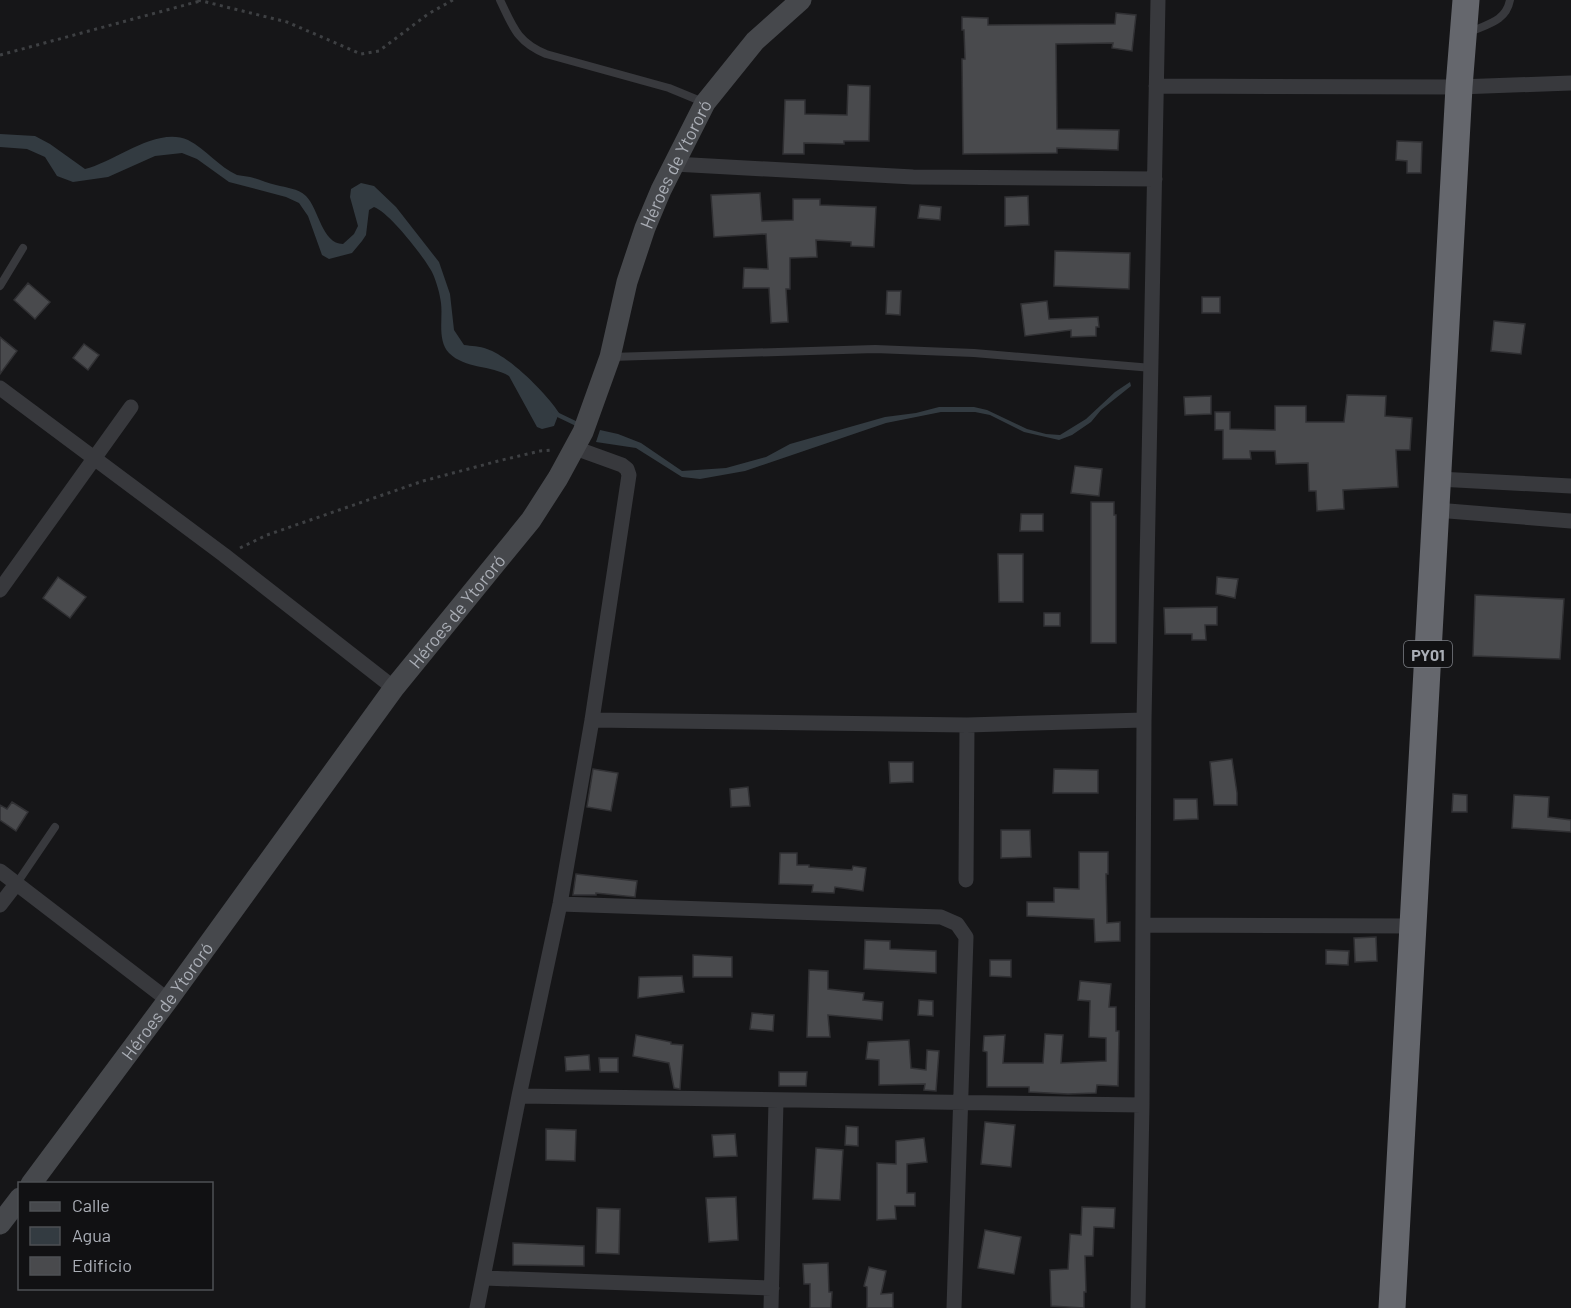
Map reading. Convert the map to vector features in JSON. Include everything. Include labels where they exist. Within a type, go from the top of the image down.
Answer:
[{"type":"highway","name":"PY01","points":[[1392,1308],[1459,87],[1466,0]]},
{"type":"main road","name":"Héroes de Ytororó","points":[[32,1182],[168,1000],[394,688],[531,520],[579,440],[610,357],[627,282],[638,249],[661,190],[705,103],[755,41],[801,0]]},
{"type":"main road","points":[[0,1224],[18,1201]]},
{"type":"street","points":[[1138,1308],[1142,1105],[1144,720],[1158,0]]},
{"type":"street","points":[[1156,86],[1459,87],[1571,82]]},
{"type":"street","points":[[674,164],[914,177],[1155,179]]},
{"type":"street","points":[[0,388],[225,555],[394,688]]},
{"type":"street","points":[[0,590],[130,407]]},
{"type":"street","points":[[477,1308],[560,904],[592,720],[629,475],[627,469],[622,465],[579,440]]},
{"type":"street","points":[[1438,479],[1571,486]]},
{"type":"street","points":[[1436,510],[1571,521]]},
{"type":"street","points":[[592,720],[967,725],[1144,720]]},
{"type":"street","points":[[966,880],[967,725]]},
{"type":"street","points":[[0,871],[168,1000]]},
{"type":"street","points":[[0,905],[17,883]]},
{"type":"street","points":[[560,904],[941,917],[957,924],[966,937],[954,1308]]},
{"type":"street","points":[[1143,925],[1413,926]]},
{"type":"street","points":[[519,1096],[1142,1105]]},
{"type":"street","points":[[771,1308],[776,1101]]},
{"type":"street","points":[[483,1278],[772,1288]]},
{"type":"lane","points":[[500,0],[517,33],[530,47],[546,54],[669,88],[705,103]]},
{"type":"lane","points":[[1463,35],[1500,19],[1507,12],[1510,0]]},
{"type":"lane","points":[[0,286],[23,248]]},
{"type":"lane","points":[[610,357],[874,349],[974,353],[1152,368]]},
{"type":"lane","points":[[17,883],[55,827]]},
{"type":"path","points":[[0,56],[200,0],[287,22],[361,54],[379,51],[428,14],[453,0]]},
{"type":"path","points":[[225,555],[267,535],[423,481],[579,440]]},
{"type":"water","points":[[0,134],[35,136],[85,169],[149,141],[176,137],[188,140],[237,175],[303,193],[325,232],[336,242],[343,244],[354,234],[358,226],[350,197],[351,189],[361,183],[374,186],[396,207],[439,262],[450,294],[454,330],[464,345],[481,347],[496,353],[527,376],[559,413],[554,426],[542,429],[537,427],[509,376],[463,362],[449,353],[443,342],[440,299],[432,272],[397,226],[374,207],[369,210],[366,235],[352,253],[329,259],[322,255],[308,216],[299,203],[286,197],[229,182],[197,159],[182,153],[155,156],[108,177],[73,182],[57,176],[45,157],[27,149],[0,147]]},
{"type":"water","points":[[1130,382],[1131,386],[1101,410],[1091,422],[1072,435],[1059,440],[1024,432],[990,415],[975,412],[941,412],[886,423],[745,471],[700,479],[682,477],[636,448],[596,442],[600,430],[618,434],[641,443],[682,471],[726,468],[766,457],[790,444],[885,417],[939,407],[974,407],[987,410],[1027,429],[1060,435],[1086,419],[1115,392]]},
{"type":"building","points":[[1116,13],[1136,15],[1132,51],[1112,48],[1113,43],[1056,44],[1057,129],[1119,130],[1118,150],[1057,148],[1057,153],[963,154],[962,59],[965,59],[962,17],[988,18],[988,25],[1115,24]]},
{"type":"building","points":[[848,85],[870,86],[869,141],[844,141],[844,144],[804,143],[804,154],[783,154],[785,100],[805,100],[805,114],[847,115]]},
{"type":"building","points":[[1397,141],[1422,142],[1421,173],[1407,173],[1407,161],[1396,160]]},
{"type":"building","points":[[760,193],[762,221],[793,220],[793,199],[820,199],[820,205],[876,207],[874,247],[851,246],[851,242],[816,240],[817,257],[790,258],[790,289],[786,289],[788,322],[771,323],[769,288],[743,288],[744,268],[768,269],[766,234],[714,237],[711,195]]},
{"type":"building","points":[[1028,196],[1029,225],[1005,226],[1005,197]]},
{"type":"building","points":[[920,205],[941,207],[940,220],[918,218]]},
{"type":"building","points":[[1055,251],[1130,253],[1129,289],[1054,286]]},
{"type":"building","points":[[28,283],[50,302],[35,319],[14,300]]},
{"type":"building","points":[[887,291],[901,291],[900,315],[886,314]]},
{"type":"building","points":[[1202,297],[1220,297],[1220,313],[1202,313]]},
{"type":"building","points":[[1047,301],[1049,319],[1098,317],[1099,327],[1096,327],[1096,336],[1071,337],[1071,330],[1025,336],[1021,304]]},
{"type":"building","points":[[1494,321],[1525,324],[1521,354],[1491,351]]},
{"type":"building","points":[[0,337],[17,351],[0,374]]},
{"type":"building","points":[[84,344],[99,355],[88,370],[73,358]]},
{"type":"building","points":[[1347,395],[1386,396],[1385,416],[1412,418],[1410,450],[1396,450],[1398,487],[1343,490],[1344,509],[1317,511],[1316,491],[1309,491],[1308,463],[1276,464],[1275,451],[1250,451],[1251,459],[1223,459],[1223,430],[1215,430],[1215,412],[1230,412],[1230,429],[1275,430],[1275,406],[1306,406],[1306,422],[1344,422]]},
{"type":"building","points":[[1211,396],[1211,414],[1185,415],[1184,397]]},
{"type":"building","points":[[1075,466],[1102,469],[1099,496],[1071,493]]},
{"type":"building","points":[[1091,502],[1114,502],[1114,515],[1116,515],[1116,643],[1091,643]]},
{"type":"building","points":[[1021,514],[1043,514],[1043,531],[1020,531]]},
{"type":"building","points":[[998,554],[1023,554],[1023,602],[999,602]]},
{"type":"building","points":[[58,577],[86,597],[70,618],[43,598]]},
{"type":"building","points":[[1217,577],[1238,579],[1235,598],[1216,594]]},
{"type":"building","points":[[1475,595],[1564,599],[1560,659],[1473,656]]},
{"type":"building","points":[[1217,607],[1217,625],[1205,625],[1206,640],[1192,640],[1192,634],[1165,634],[1164,608]]},
{"type":"building","points":[[1044,613],[1060,613],[1060,626],[1044,626]]},
{"type":"building","points":[[1232,759],[1237,805],[1214,805],[1210,762]]},
{"type":"building","points":[[889,762],[913,762],[913,782],[890,783]]},
{"type":"building","points":[[593,769],[618,773],[611,811],[587,807]]},
{"type":"building","points":[[1054,769],[1098,770],[1098,793],[1053,793]]},
{"type":"building","points":[[748,787],[750,806],[731,807],[730,789]]},
{"type":"building","points":[[1453,794],[1467,795],[1467,812],[1452,812]]},
{"type":"building","points":[[1514,795],[1549,797],[1548,817],[1571,820],[1571,832],[1512,828]]},
{"type":"building","points":[[1174,799],[1197,799],[1198,819],[1174,820]]},
{"type":"building","points":[[12,802],[28,812],[16,831],[0,820],[0,805],[7,809]]},
{"type":"building","points":[[1001,830],[1030,830],[1031,857],[1001,858]]},
{"type":"building","points":[[1079,852],[1108,852],[1107,923],[1120,922],[1120,941],[1095,942],[1094,919],[1027,916],[1027,902],[1054,902],[1054,888],[1079,889]]},
{"type":"building","points":[[780,853],[797,853],[797,865],[852,870],[853,866],[866,868],[863,891],[835,887],[834,893],[812,892],[813,885],[779,884]]},
{"type":"building","points":[[576,874],[637,881],[635,897],[596,893],[596,895],[573,895]]},
{"type":"building","points":[[1376,937],[1377,961],[1355,962],[1354,938]]},
{"type":"building","points":[[865,940],[890,941],[890,949],[936,951],[936,973],[864,969]]},
{"type":"building","points":[[1326,950],[1349,951],[1348,965],[1326,964]]},
{"type":"building","points":[[693,955],[732,957],[732,977],[693,977]]},
{"type":"building","points":[[990,960],[1011,960],[1011,977],[990,976]]},
{"type":"building","points":[[809,970],[828,971],[828,989],[864,993],[863,1000],[883,1002],[882,1020],[828,1015],[830,1037],[807,1037]]},
{"type":"building","points":[[682,976],[684,992],[638,998],[639,977]]},
{"type":"building","points":[[1080,981],[1111,984],[1109,1007],[1116,1007],[1116,1031],[1119,1031],[1118,1086],[1097,1085],[1096,1093],[1068,1094],[1029,1092],[1029,1087],[987,1087],[987,1052],[983,1051],[984,1036],[1005,1035],[1003,1063],[1043,1063],[1045,1034],[1063,1035],[1061,1063],[1106,1061],[1106,1038],[1089,1037],[1090,1001],[1078,1000]]},
{"type":"building","points":[[919,1000],[933,1001],[933,1016],[918,1015]]},
{"type":"building","points":[[752,1013],[774,1015],[773,1031],[750,1029]]},
{"type":"building","points":[[636,1035],[683,1045],[680,1089],[674,1088],[669,1063],[633,1056]]},
{"type":"building","points":[[909,1040],[911,1068],[926,1070],[927,1050],[939,1051],[936,1091],[924,1090],[925,1084],[879,1085],[879,1060],[866,1059],[868,1042]]},
{"type":"building","points":[[589,1055],[590,1070],[566,1071],[565,1057]]},
{"type":"building","points":[[599,1058],[618,1058],[618,1072],[600,1072]]},
{"type":"building","points":[[779,1072],[807,1072],[806,1086],[779,1086]]},
{"type":"building","points":[[985,1122],[1015,1125],[1011,1167],[981,1164]]},
{"type":"building","points":[[846,1126],[858,1127],[858,1146],[845,1145]]},
{"type":"building","points":[[546,1129],[576,1130],[575,1161],[546,1160]]},
{"type":"building","points":[[735,1134],[737,1156],[714,1157],[712,1135]]},
{"type":"building","points":[[924,1138],[927,1162],[907,1164],[907,1193],[915,1193],[915,1206],[895,1206],[896,1219],[877,1220],[877,1163],[896,1164],[896,1141]]},
{"type":"building","points":[[816,1148],[843,1150],[840,1200],[813,1199]]},
{"type":"building","points":[[736,1197],[738,1240],[709,1242],[706,1198]]},
{"type":"building","points":[[1082,1207],[1115,1208],[1114,1228],[1094,1227],[1093,1256],[1085,1256],[1084,1308],[1051,1306],[1050,1270],[1068,1269],[1070,1234],[1081,1235]]},
{"type":"building","points":[[597,1208],[620,1209],[619,1254],[596,1253]]},
{"type":"building","points":[[985,1230],[1021,1237],[1014,1274],[978,1268]]},
{"type":"building","points":[[513,1243],[584,1246],[584,1266],[513,1265]]},
{"type":"building","points":[[828,1263],[829,1292],[832,1292],[831,1308],[810,1308],[810,1284],[804,1284],[803,1264]]},
{"type":"building","points":[[869,1267],[886,1271],[881,1294],[893,1293],[893,1308],[867,1308],[867,1287],[864,1286]]},
{"type":"waterway","points":[[554,413],[579,425]]}]
